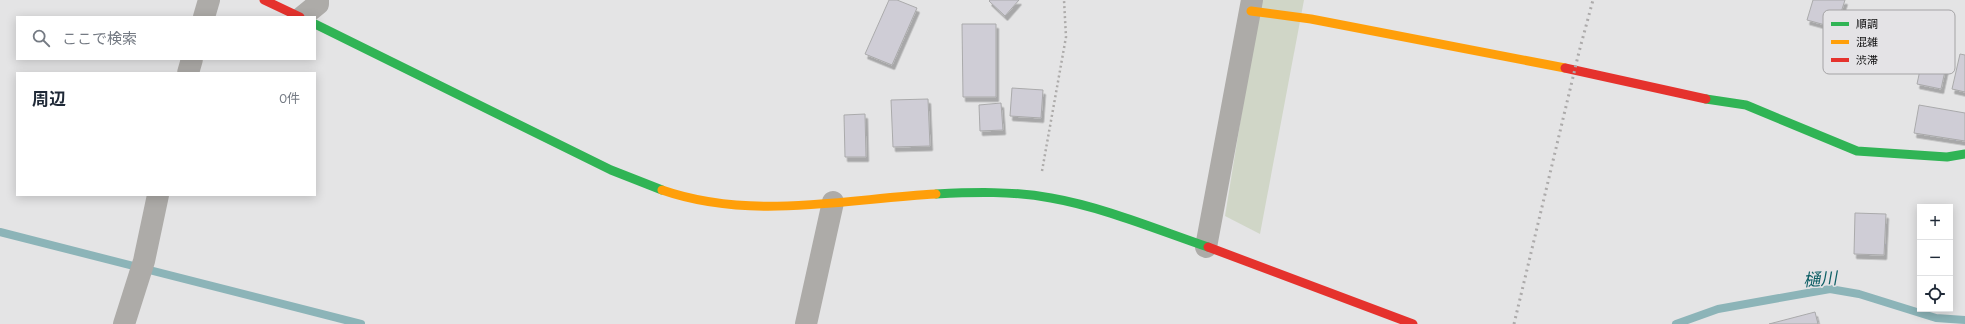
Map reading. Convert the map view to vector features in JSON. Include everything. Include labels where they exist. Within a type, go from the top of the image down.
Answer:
[{"type":"street","points":[[204,16],[209,0]]},
{"type":"street","points":[[264,0],[299,16]]},
{"type":"street","points":[[302,16],[318,4],[318,0]]},
{"type":"street","points":[[1206,247],[1252,5],[1311,19],[1586,72],[1693,97],[1746,105],[1857,151],[1947,157],[1965,154]]},
{"type":"street","points":[[316,24],[611,170],[654,188],[695,200],[725,205],[758,207],[904,196],[980,194],[1039,196],[1075,204],[1206,247],[1413,324]]},
{"type":"street","points":[[188,72],[192,60]]},
{"type":"street","points":[[124,324],[144,261],[158,196]]},
{"type":"street","points":[[806,324],[833,202]]},
{"type":"path","points":[[1039,196],[1040,182],[1066,37],[1064,0]]},
{"type":"green space","points":[[1260,0],[1304,0],[1260,234],[1225,216]]},
{"type":"building","points":[[889,0],[897,0],[917,8],[892,65],[865,54]]},
{"type":"building","points":[[1019,0],[1005,16],[989,1]]},
{"type":"building","points":[[1813,0],[1845,0],[1842,10],[1823,10],[1823,24],[1807,20]]},
{"type":"building","points":[[962,24],[996,24],[996,97],[963,97]]},
{"type":"building","points":[[1960,54],[1965,55],[1965,92],[1952,89]]},
{"type":"building","points":[[1919,74],[1944,74],[1941,89],[1917,84]]},
{"type":"building","points":[[1012,88],[1043,90],[1041,118],[1010,116]]},
{"type":"building","points":[[928,99],[930,146],[893,147],[891,100]]},
{"type":"building","points":[[1001,103],[1003,130],[980,131],[979,105]]},
{"type":"building","points":[[1919,105],[1965,113],[1965,141],[1914,133]]},
{"type":"building","points":[[865,114],[866,157],[845,157],[844,115]]},
{"type":"building","points":[[1855,213],[1886,214],[1884,255],[1854,254]]},
{"type":"building","points":[[1815,312],[1818,324],[1769,324]]},
{"type":"waterway","points":[[0,232],[361,324]]},
{"type":"waterway","name":"樋川","points":[[1676,324],[1718,309],[1830,289],[1859,294],[1936,318],[1965,320]]},
{"type":"railway","points":[[1514,324],[1579,52],[1593,0]]},
{"type":"traffic: fast","points":[[316,24],[611,170],[662,190]]},
{"type":"traffic: fast","points":[[1706,99],[1746,105],[1857,151],[1947,157],[1965,154]]},
{"type":"traffic: fast","points":[[936,194],[1023,194],[1051,198],[1110,213],[1208,247]]},
{"type":"traffic: slow","points":[[1251,11],[1311,19],[1565,68]]},
{"type":"traffic: slow","points":[[662,190],[696,199],[730,204],[764,206],[798,206],[936,194]]},
{"type":"traffic: jam","points":[[264,0],[298,16]]},
{"type":"traffic: jam","points":[[1565,68],[1706,99]]},
{"type":"traffic: jam","points":[[1208,247],[1413,324]]}]
